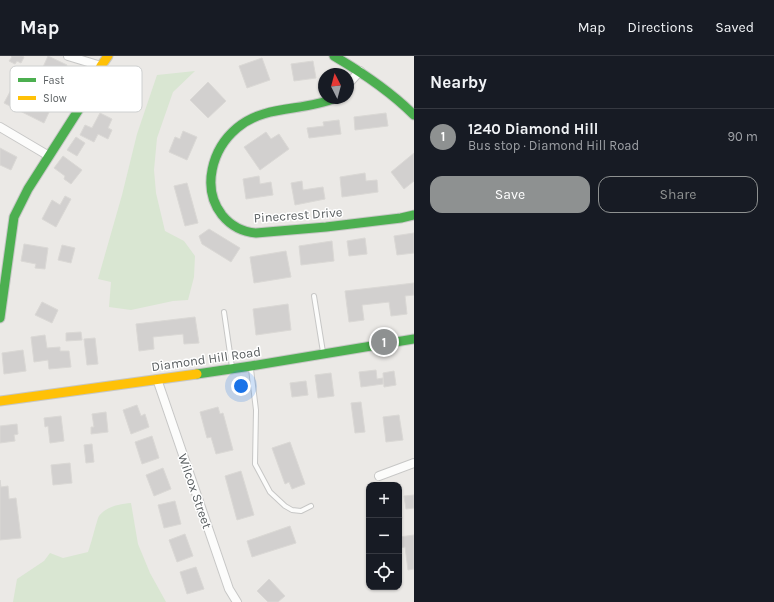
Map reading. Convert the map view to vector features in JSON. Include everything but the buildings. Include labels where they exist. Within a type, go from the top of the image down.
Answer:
[{"type":"street","points":[[68,56],[101,66],[108,56]]},
{"type":"street","points":[[334,56],[360,71],[391,93],[414,115]]},
{"type":"street","points":[[354,78],[360,71]]},
{"type":"street","name":"Pinecrest Drive","points":[[320,104],[275,110],[245,121],[236,128],[228,136],[212,167],[210,180],[211,194],[215,205],[232,224],[239,229],[258,233],[317,229],[414,215]]},
{"type":"street","points":[[0,318],[14,217],[28,189],[78,112]]},
{"type":"street","points":[[0,127],[49,156]]},
{"type":"street","name":"Diamond Hill Road","points":[[0,401],[232,369],[414,340]]},
{"type":"street","name":"Wilcox Street","points":[[157,379],[229,589],[237,602]]},
{"type":"street","points":[[379,476],[414,463]]},
{"type":"lane","points":[[314,296],[323,354]]},
{"type":"lane","points":[[224,312],[232,369]]},
{"type":"lane","points":[[251,366],[256,410],[255,464],[270,492],[285,506],[292,510],[301,511],[311,506]]},
{"type":"green space","points":[[195,71],[173,92],[157,138],[154,170],[156,193],[165,231],[184,241],[195,256],[194,277],[188,300],[173,301],[131,310],[109,307],[111,282],[98,279],[122,195],[137,134],[157,75]]},
{"type":"green space","points":[[131,503],[138,544],[150,573],[166,602],[13,602],[17,579],[44,561],[50,553],[63,558],[88,552],[99,516],[110,508]]},
{"type":"traffic: fast","points":[[334,56],[376,83],[414,115]]},
{"type":"traffic: fast","points":[[318,103],[260,115],[248,120],[228,137],[216,158],[212,169],[211,181],[212,193],[222,215],[238,228],[256,233],[326,227],[401,218],[414,215]]},
{"type":"traffic: fast","points":[[0,318],[14,217],[28,189],[77,112]]},
{"type":"traffic: fast","points":[[197,374],[414,339]]},
{"type":"traffic: slow","points":[[101,66],[108,56]]},
{"type":"traffic: slow","points":[[0,401],[197,374]]},
{"type":"place","name":"1240 Diamond Hill","points":[[384,342]]}]
